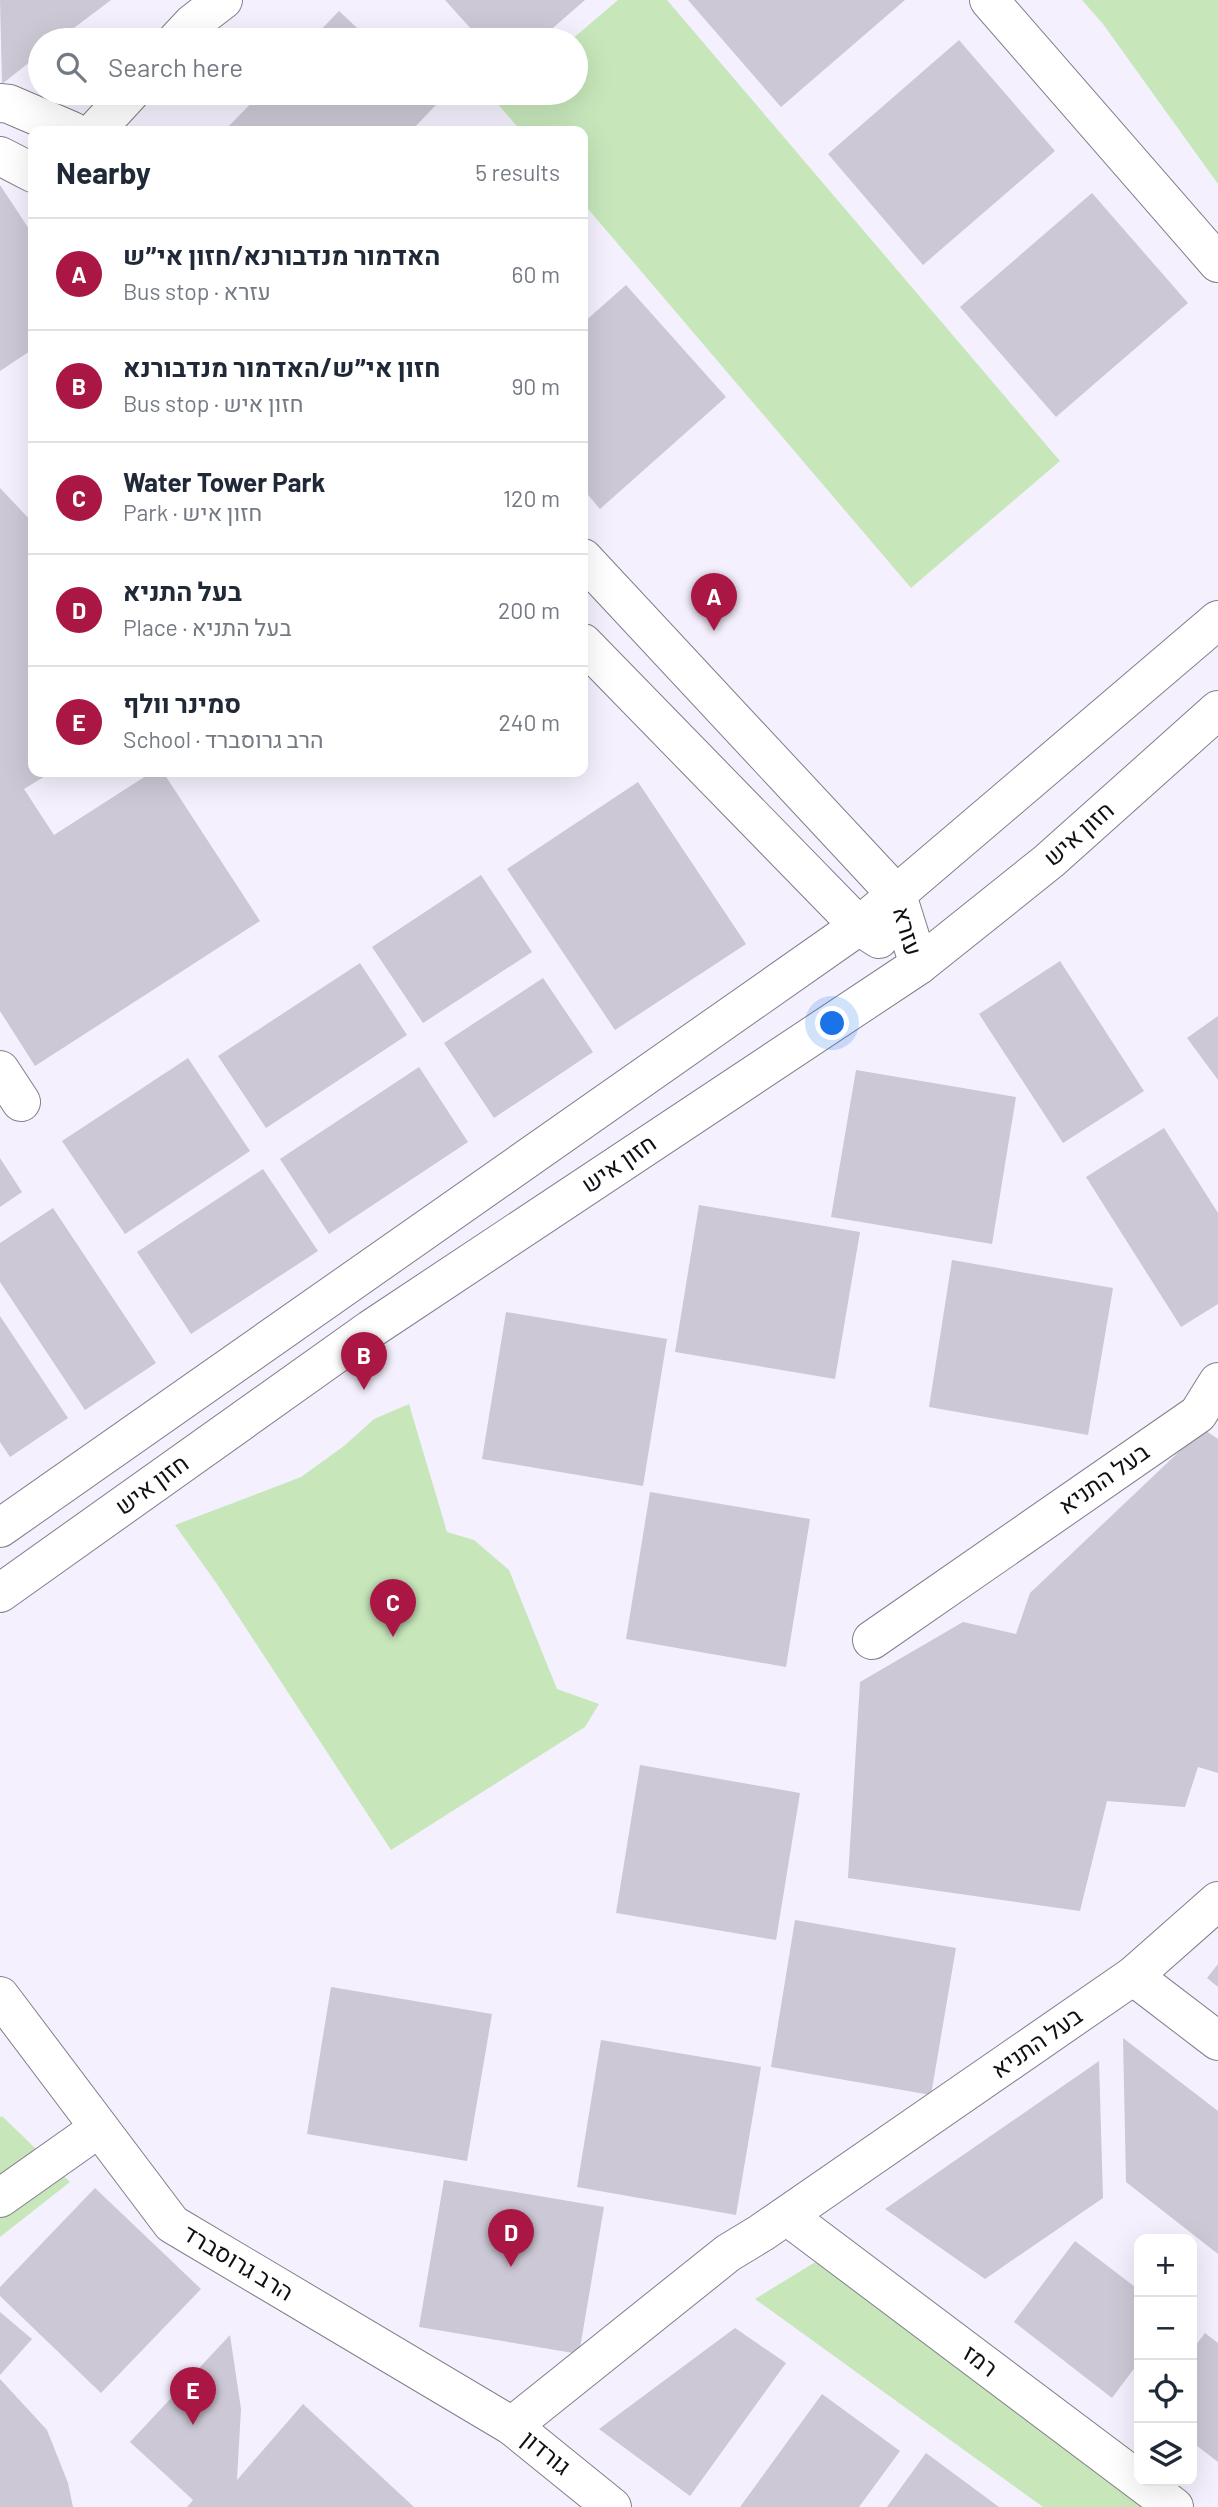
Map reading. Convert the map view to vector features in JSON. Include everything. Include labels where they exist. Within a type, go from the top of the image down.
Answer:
[{"type":"street","points":[[188,28],[223,0]]},
{"type":"street","points":[[989,0],[1218,263]]},
{"type":"street","points":[[0,103],[9,104],[60,126]]},
{"type":"street","points":[[100,126],[119,105]]},
{"type":"street","points":[[0,156],[28,170]]},
{"type":"street","name":"עזרא","points":[[588,563],[897,895],[919,965]]},
{"type":"street","points":[[0,1528],[859,926],[1218,620]]},
{"type":"street","name":"עזרא","points":[[588,648],[859,926],[919,965]]},
{"type":"street","name":"חזון איש","points":[[0,1593],[371,1329],[919,965],[1049,861],[1218,710]]},
{"type":"street","points":[[0,1070],[21,1102]]},
{"type":"street","name":"בעל התניא","points":[[872,1640],[1208,1421],[1218,1382]]},
{"type":"street","name":"בעל התניא","points":[[512,2426],[728,2253],[787,2216],[1132,1976],[1218,1900]]},
{"type":"street","points":[[1132,1976],[1218,2041]]},
{"type":"street","name":"הרב גרוסברד","points":[[0,1996],[172,2224],[512,2426]]},
{"type":"street","points":[[0,2198],[99,2128]]},
{"type":"street","name":"רמז","points":[[787,2216],[1174,2507]]},
{"type":"street","name":"גורדון","points":[[512,2426],[612,2507]]},
{"type":"green space","points":[[618,0],[667,0],[1060,461],[911,588],[588,209],[588,126],[517,126],[499,105],[588,105],[588,28],[585,28]]},
{"type":"green space","points":[[1082,0],[1218,0],[1218,184],[1103,24]]},
{"type":"green space","points":[[409,1404],[447,1532],[474,1540],[509,1570],[557,1689],[599,1704],[585,1727],[391,1850],[217,1584],[175,1525],[301,1477],[344,1446],[374,1419]]},
{"type":"green space","points":[[0,2117],[70,2182],[0,2237]]},
{"type":"green space","points":[[817,2261],[1144,2507],[1043,2507],[755,2299]]},
{"type":"building","points":[[0,0],[111,0],[74,28],[28,28],[28,63],[2,84]]},
{"type":"building","points":[[445,0],[585,0],[553,28],[470,28]]},
{"type":"building","points":[[688,0],[905,0],[781,107]]},
{"type":"building","points":[[339,11],[357,28],[323,28]]},
{"type":"building","points":[[959,40],[1055,151],[923,265],[828,154]]},
{"type":"building","points":[[249,105],[436,105],[416,126],[229,126]]},
{"type":"building","points":[[0,185],[28,227],[28,352],[0,371]]},
{"type":"building","points":[[1092,193],[1188,303],[1056,417],[960,307]]},
{"type":"building","points":[[626,285],[726,397],[600,509],[588,495],[588,319]]},
{"type":"building","points":[[0,488],[28,518],[28,777],[44,777],[24,789],[54,835],[144,777],[166,777],[260,921],[35,1066],[0,1011]]},
{"type":"building","points":[[638,782],[746,944],[615,1030],[507,869]]},
{"type":"building","points":[[481,875],[532,952],[423,1023],[372,947]]},
{"type":"building","points":[[1060,961],[1144,1091],[1063,1143],[979,1014]]},
{"type":"building","points":[[360,963],[407,1035],[266,1128],[218,1056]]},
{"type":"building","points":[[543,978],[593,1052],[494,1118],[444,1043]]},
{"type":"building","points":[[1218,1016],[1218,1080],[1187,1038]]},
{"type":"building","points":[[188,1058],[250,1151],[125,1234],[62,1141]]},
{"type":"building","points":[[419,1067],[468,1142],[329,1234],[280,1159]]},
{"type":"building","points":[[856,1070],[1016,1097],[992,1244],[831,1217]]},
{"type":"building","points":[[1164,1128],[1218,1213],[1218,1304],[1181,1327],[1086,1177]]},
{"type":"building","points":[[0,1158],[22,1192],[0,1207]]},
{"type":"building","points":[[263,1169],[318,1251],[191,1334],[137,1252]]},
{"type":"building","points":[[699,1205],[860,1232],[835,1379],[675,1352]]},
{"type":"building","points":[[53,1208],[156,1363],[85,1410],[0,1282],[0,1243]]},
{"type":"building","points":[[952,1260],[1113,1288],[1088,1435],[929,1407]]},
{"type":"building","points":[[506,1312],[667,1339],[643,1486],[482,1459]]},
{"type":"building","points":[[0,1316],[68,1418],[10,1457],[0,1442]]},
{"type":"building","points":[[1203,1429],[1218,1439],[1218,1773],[1198,1767],[1185,1807],[1107,1801],[1080,1911],[848,1878],[860,1682],[963,1622],[1016,1634],[1030,1593]]},
{"type":"building","points":[[650,1492],[810,1519],[786,1667],[626,1639]]},
{"type":"building","points":[[640,1765],[800,1793],[776,1940],[616,1913]]},
{"type":"building","points":[[795,1920],[956,1948],[931,2095],[771,2067]]},
{"type":"building","points":[[1218,1964],[1218,1987],[1207,1978]]},
{"type":"building","points":[[331,1987],[492,2014],[467,2161],[307,2134]]},
{"type":"building","points":[[1123,2038],[1218,2111],[1218,2254],[1197,2238],[1197,2234],[1192,2234],[1126,2182]]},
{"type":"building","points":[[601,2040],[761,2067],[736,2215],[577,2187]]},
{"type":"building","points":[[1099,2061],[1103,2198],[985,2279],[885,2209]]},
{"type":"building","points":[[444,2180],[604,2207],[579,2354],[419,2327]]},
{"type":"building","points":[[95,2188],[201,2289],[101,2393],[0,2296],[0,2287]]},
{"type":"building","points":[[1075,2241],[1134,2286],[1134,2369],[1112,2398],[1014,2322]]},
{"type":"building","points":[[0,2312],[32,2339],[0,2375]]},
{"type":"building","points":[[735,2328],[786,2363],[690,2496],[599,2429]]},
{"type":"building","points":[[1205,2333],[1218,2343],[1218,2462],[1197,2446],[1197,2343]]},
{"type":"building","points":[[230,2335],[241,2409],[237,2480],[303,2404],[414,2507],[187,2507],[193,2500],[130,2442]]},
{"type":"building","points":[[0,2379],[47,2430],[68,2483],[73,2507],[0,2507]]},
{"type":"building","points":[[822,2394],[900,2451],[859,2507],[740,2507]]},
{"type":"building","points":[[926,2453],[999,2507],[887,2507]]},
{"type":"place","name":"האדמור מנדבורנא/חזון אי״ש","points":[[714,631]]},
{"type":"place","name":"חזון אי״ש/האדמור מנדבורנא","points":[[364,1390]]},
{"type":"place","name":"Water Tower Park","points":[[393,1637]]},
{"type":"place","name":"בעל התניא","points":[[511,2267]]},
{"type":"place","name":"סמינר וולף","points":[[193,2425]]}]
